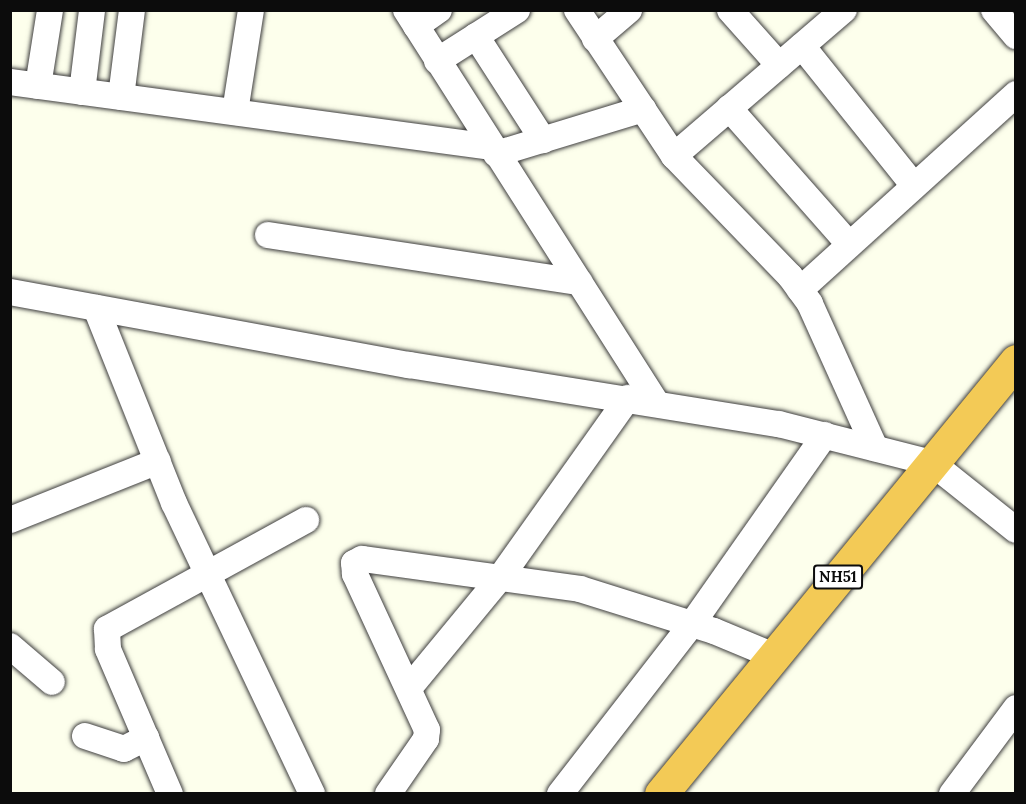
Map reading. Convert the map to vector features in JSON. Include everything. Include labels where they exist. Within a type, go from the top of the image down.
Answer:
[{"type":"highway","name":"NH51","points":[[661,794],[932,463],[1012,371]]},
{"type":"street","points":[[38,86],[50,10]]},
{"type":"street","points":[[82,92],[92,10]]},
{"type":"street","points":[[121,97],[132,10]]},
{"type":"street","points":[[235,112],[251,10]]},
{"type":"street","points":[[439,10],[411,18],[656,403]]},
{"type":"street","points":[[437,61],[517,10]]},
{"type":"street","points":[[577,10],[674,156],[800,290],[875,448]]},
{"type":"street","points":[[595,39],[629,10]]},
{"type":"street","points":[[730,10],[779,65]]},
{"type":"street","points":[[674,156],[844,10]]},
{"type":"street","points":[[994,10],[1016,36]]},
{"type":"street","points":[[476,36],[543,140]]},
{"type":"street","points":[[802,46],[914,186]]},
{"type":"street","points":[[10,82],[494,150],[543,140],[643,109]]},
{"type":"street","points":[[800,290],[1016,94]]},
{"type":"street","points":[[729,108],[849,244]]},
{"type":"street","points":[[268,235],[579,282]]},
{"type":"street","points":[[10,292],[409,365],[628,398],[825,435],[932,463],[1016,530]]},
{"type":"street","points":[[96,308],[158,461],[312,794]]},
{"type":"street","points":[[410,687],[500,578],[628,398]]},
{"type":"street","points":[[560,794],[692,624],[825,435]]},
{"type":"street","points":[[10,520],[158,461]]},
{"type":"street","points":[[170,794],[108,649],[107,629],[211,575],[306,520]]},
{"type":"street","points":[[388,794],[426,739],[426,719],[355,574],[354,563],[362,559],[580,589],[692,624],[774,656]]},
{"type":"street","points":[[10,646],[52,682]]},
{"type":"street","points":[[952,794],[1016,708]]},
{"type":"street","points":[[84,736],[124,749],[146,738]]}]
